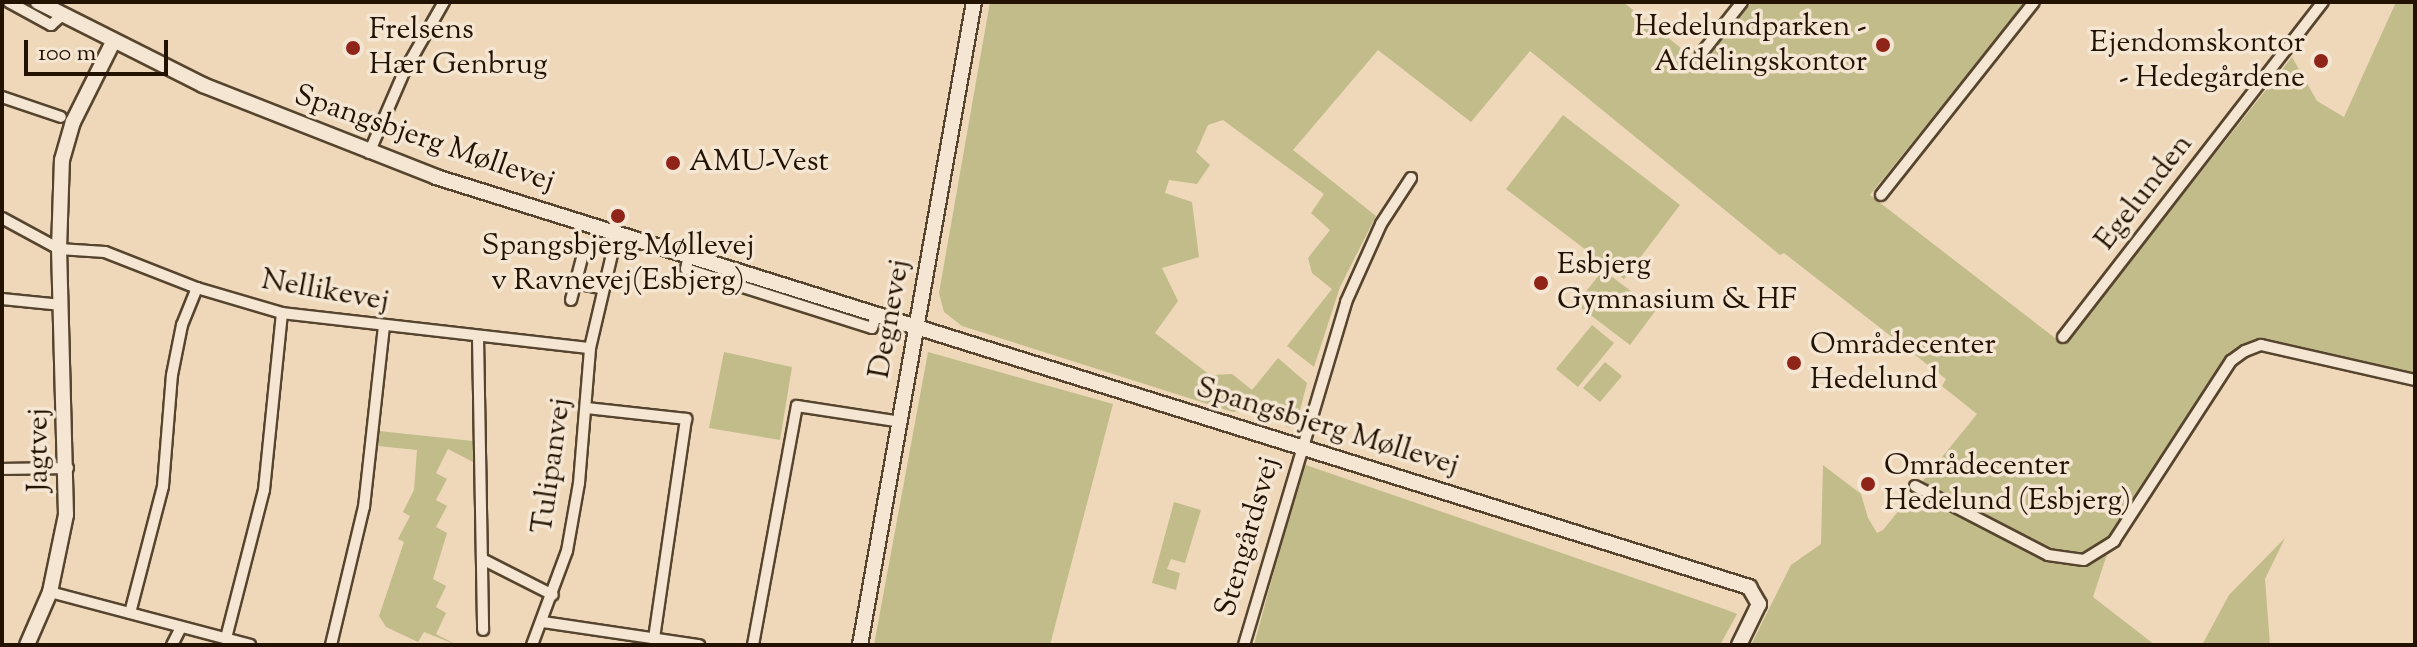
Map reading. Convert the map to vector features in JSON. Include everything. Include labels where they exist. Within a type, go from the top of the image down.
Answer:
[{"type":"street","name":"Spangsbjerg Møllevej","points":[[9,2],[51,25],[62,15]]},
{"type":"street","name":"Spangsbjerg Møllevej","points":[[38,2],[113,42],[369,153],[1749,587],[1758,598],[1757,612],[1739,645]]},
{"type":"street","points":[[369,153],[404,72],[444,2]]},
{"type":"street","name":"Degnevej","points":[[860,645],[974,2]]},
{"type":"street","points":[[1701,54],[1742,2]]},
{"type":"street","points":[[1881,195],[2034,2]]},
{"type":"street","name":"Egelunden","points":[[2063,337],[2323,2]]},
{"type":"street","name":"Jagtvej","points":[[27,645],[50,592],[66,515],[68,468],[59,249],[62,160],[73,122],[113,42]]},
{"type":"street","points":[[2,97],[61,117]]},
{"type":"street","name":"Stengårdsvej","points":[[1244,645],[1300,447],[1361,267],[1411,178]]},
{"type":"street","points":[[2,218],[59,249]]},
{"type":"street","name":"Tulipanvej","points":[[532,645],[553,595],[579,483],[590,348],[600,288],[617,233]]},
{"type":"street","name":"Nellikevej","points":[[59,249],[105,252],[197,288],[282,313],[590,348]]},
{"type":"street","points":[[571,300],[584,250]]},
{"type":"street","points":[[576,283],[600,288]]},
{"type":"street","points":[[130,613],[163,486],[172,375],[182,325],[197,288]]},
{"type":"street","points":[[2,299],[62,305]]},
{"type":"street","points":[[226,638],[264,490],[282,313]]},
{"type":"street","points":[[331,645],[364,507],[384,327]]},
{"type":"street","points":[[478,337],[483,630]]},
{"type":"street","points":[[1915,486],[2048,555],[2084,560],[2114,541],[2231,361],[2245,351],[2261,345],[2415,380]]},
{"type":"street","points":[[753,645],[797,406],[901,422]]},
{"type":"street","points":[[587,408],[686,419],[654,639]]},
{"type":"street","points":[[2,469],[68,468]]},
{"type":"street","points":[[484,560],[553,595]]},
{"type":"street","points":[[50,592],[250,645]]},
{"type":"street","points":[[543,622],[699,645]]},
{"type":"street","points":[[172,645],[181,627]]},
{"type":"shaded area","points":[[990,2],[1623,2],[1701,64],[1752,2],[2025,2],[1870,195],[2064,345],[2292,57],[2317,101],[2344,117],[2396,2],[2415,2],[2415,377],[2263,343],[2239,346],[2179,428],[2114,533],[2093,597],[2155,645],[1751,645],[1791,565],[1821,544],[1823,465],[1861,494],[1868,518],[1877,533],[1883,530],[1977,414],[1942,386],[1946,379],[1784,253],[1780,255],[1530,51],[1471,122],[1378,50],[1293,150],[1376,216],[1340,287],[1314,367],[1287,346],[1332,289],[1312,273],[1308,258],[1330,230],[1311,213],[1324,194],[1223,120],[1208,125],[1196,152],[1210,165],[1197,184],[1169,180],[1165,193],[1192,202],[1199,257],[1162,268],[1178,301],[1155,333],[1210,375],[1232,374],[1252,390],[1278,358],[1307,383],[1296,426],[1289,428],[1256,409],[1233,412],[962,326],[944,312],[939,293]]},
{"type":"shaded area","points":[[1563,115],[1680,205],[1624,279],[1506,189]]},
{"type":"shaded area","points":[[1603,270],[1656,310],[1630,345],[1576,304]]},
{"type":"shaded area","points":[[1592,325],[1614,343],[1578,387],[1556,369]]},
{"type":"shaded area","points":[[724,352],[792,367],[780,440],[709,428]]},
{"type":"shaded area","points":[[928,352],[1113,404],[1050,645],[874,645]]},
{"type":"shaded area","points":[[1605,362],[1622,376],[1600,402],[1583,388]]},
{"type":"shaded area","points":[[379,431],[473,441],[473,462],[448,449],[436,473],[447,479],[436,500],[447,506],[436,527],[447,533],[433,579],[446,586],[436,607],[446,613],[436,634],[457,645],[424,632],[418,642],[386,627],[379,616],[404,542],[398,539],[410,516],[403,512],[414,490],[417,450],[378,446]]},
{"type":"shaded area","points":[[1303,464],[1737,614],[1720,645],[1254,645]]},
{"type":"shaded area","points":[[1174,502],[1201,510],[1185,563],[1171,559],[1167,569],[1180,573],[1176,590],[1152,583]]},
{"type":"shaded area","points":[[2285,538],[2265,579],[2270,645],[2202,645],[2229,595]]},
{"type":"place","name":"Hedelundparken - Afdelingskontor","points":[[1883,45]]},
{"type":"place","name":"Frelsens Hær Genbrug","points":[[353,48]]},
{"type":"place","name":"Ejendomskontor - Hedegårdene","points":[[2321,61]]},
{"type":"place","name":"AMU-Vest","points":[[673,163]]},
{"type":"place","name":"Spangsbjerg Møllevej v Ravnevej(Esbjerg)","points":[[618,216]]},
{"type":"place","name":"Esbjerg Gymnasium & HF","points":[[1541,283]]},
{"type":"place","name":"Områdecenter Hedelund","points":[[1794,363]]},
{"type":"place","name":"Områdecenter Hedelund (Esbjerg)","points":[[1868,484]]}]
